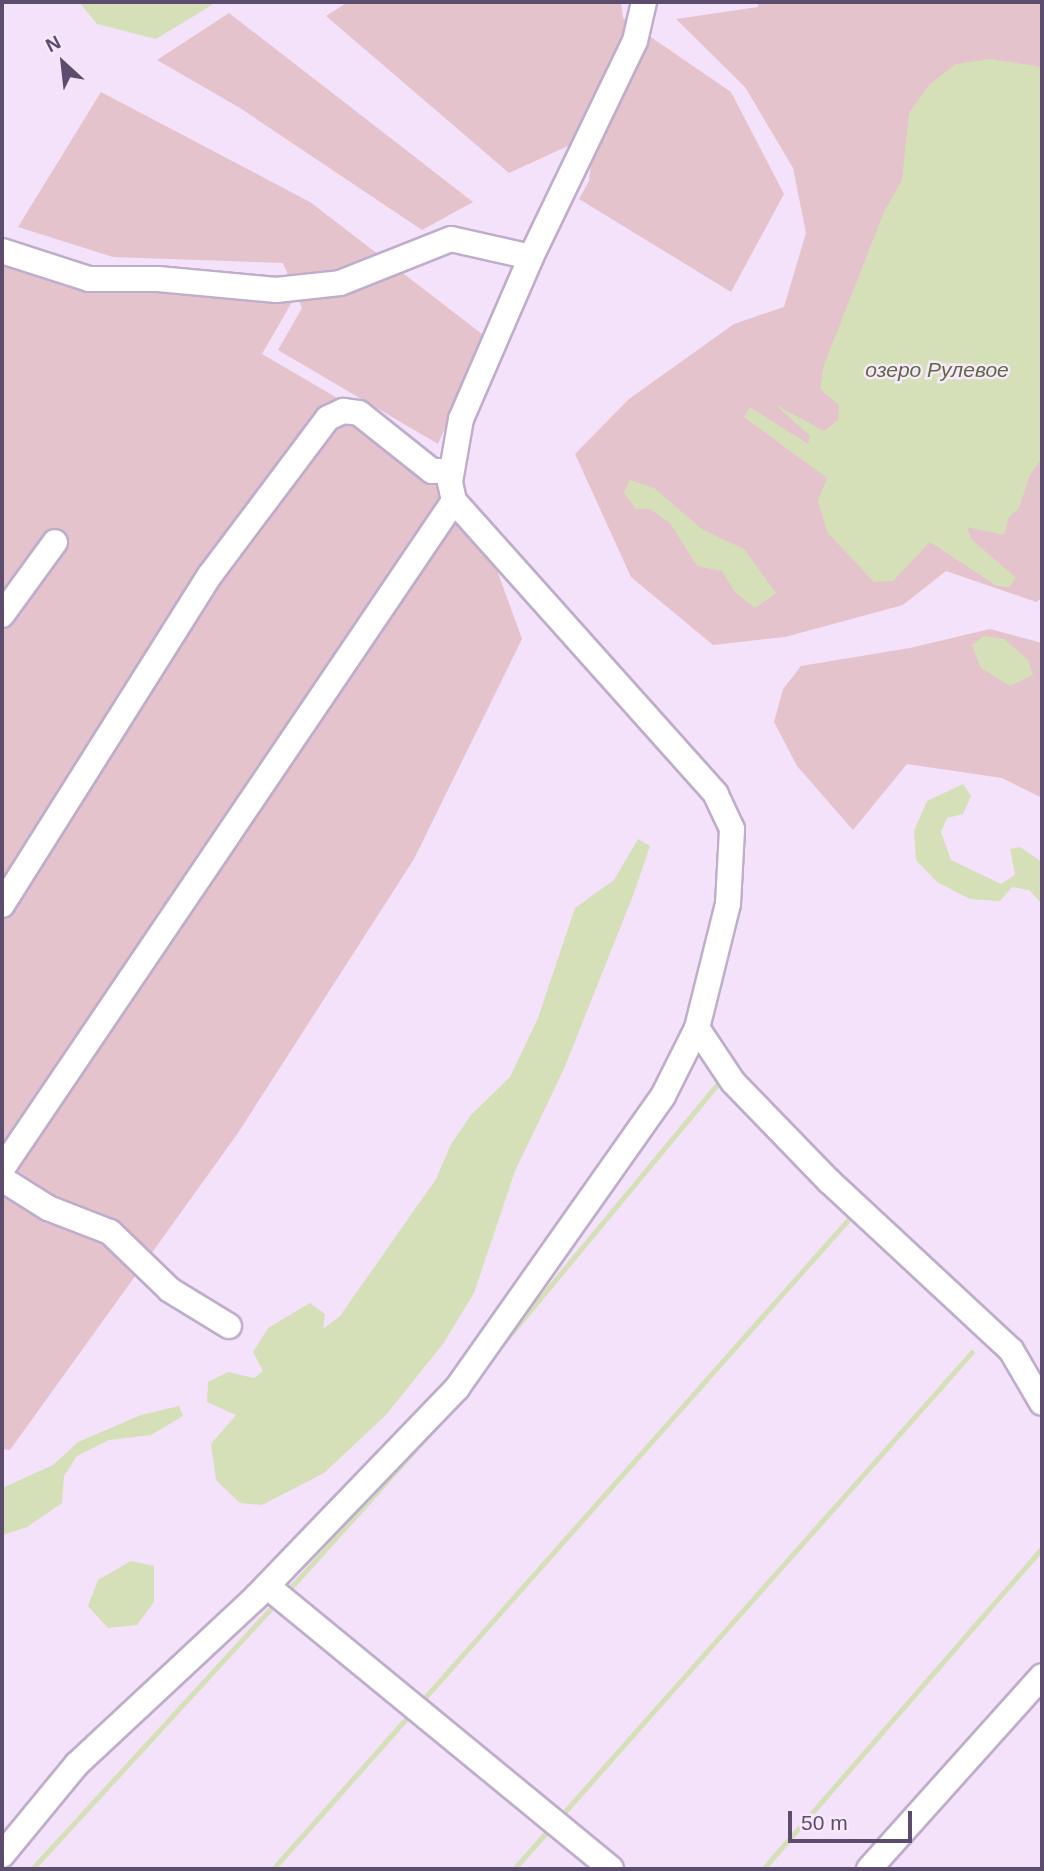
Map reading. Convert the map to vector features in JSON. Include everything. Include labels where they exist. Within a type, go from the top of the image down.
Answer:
[{"type":"street","points":[[2,1855],[77,1764],[267,1586],[457,1388],[663,1096],[697,1028],[728,904],[732,829],[716,794],[454,501],[451,471],[461,419],[531,257],[635,41],[644,2]]},
{"type":"street","points":[[2,251],[89,279],[158,279],[276,290],[340,283],[451,239],[531,257]]},
{"type":"street","points":[[2,905],[210,575],[328,418],[343,411],[359,413],[432,471],[451,471]]},
{"type":"street","points":[[2,1170],[454,501]]},
{"type":"street","points":[[2,615],[55,542]]},
{"type":"street","points":[[697,1028],[743,1092],[831,1182],[1011,1350],[1042,1403]]},
{"type":"street","points":[[2,1180],[48,1208],[110,1232],[170,1290],[229,1325]]},
{"type":"street","points":[[267,1586],[611,1869]]},
{"type":"street","points":[[869,1869],[1042,1676]]},
{"type":"shaded area","points":[[348,2],[621,2],[623,18],[731,92],[784,194],[731,292],[579,199],[589,181],[594,134],[509,173],[326,16]]},
{"type":"shaded area","points":[[758,2],[1042,2],[1042,598],[1036,602],[946,571],[903,605],[785,637],[713,645],[631,577],[575,454],[629,399],[734,324],[784,307],[806,233],[793,168],[745,87],[676,19],[758,7]]},
{"type":"shaded area","points":[[229,13],[473,202],[422,230],[240,108],[157,60]]},
{"type":"shaded area","points":[[101,92],[310,202],[486,337],[438,444],[278,350],[302,308],[283,263],[113,257],[18,227]]},
{"type":"shaded area","points":[[2,244],[109,269],[273,275],[292,302],[262,354],[440,458],[439,502],[491,554],[522,639],[414,859],[238,1133],[10,1450],[2,1449]]},
{"type":"shaded area","points":[[990,629],[1042,643],[1042,798],[1002,778],[907,764],[853,830],[797,766],[774,722],[783,689],[801,666],[910,648]]},
{"type":"water","points":[[79,2],[212,2],[212,5],[156,39],[97,24]]},
{"type":"water","name":"озеро Рулевое","points":[[990,59],[1042,67],[1042,458],[1030,475],[1019,508],[1009,517],[1004,535],[967,527],[971,539],[1016,578],[1009,587],[997,586],[930,542],[893,581],[874,582],[827,532],[818,501],[827,478],[744,417],[750,407],[808,444],[810,436],[776,405],[824,431],[838,420],[839,405],[820,389],[824,365],[884,212],[902,180],[909,113],[929,85],[956,64]]},
{"type":"water","points":[[630,480],[654,488],[703,530],[744,549],[776,593],[755,608],[735,592],[722,571],[697,566],[670,523],[650,509],[636,509],[624,493]]},
{"type":"water","points":[[984,636],[1004,639],[1028,660],[1033,675],[1010,686],[981,668],[972,645]]},
{"type":"water","points":[[963,784],[971,796],[963,814],[947,818],[941,832],[951,860],[1001,884],[1015,875],[1010,849],[1020,847],[1042,862],[1042,904],[1029,890],[1012,887],[1000,901],[970,899],[937,882],[916,860],[914,831],[927,801]]},
{"type":"water","points":[[638,839],[650,846],[634,893],[564,1069],[515,1171],[474,1293],[443,1344],[386,1415],[324,1473],[262,1505],[240,1503],[216,1480],[211,1444],[236,1415],[207,1402],[208,1382],[228,1372],[254,1378],[263,1371],[253,1352],[268,1328],[310,1303],[325,1314],[323,1329],[340,1316],[436,1179],[451,1144],[471,1115],[510,1077],[538,1018],[575,908],[614,880]]},
{"type":"water","points":[[179,1406],[183,1416],[151,1435],[109,1440],[77,1456],[64,1476],[62,1503],[27,1527],[2,1535],[2,1488],[53,1465],[78,1442],[141,1415]]},
{"type":"water","points":[[131,1561],[154,1566],[154,1602],[137,1625],[108,1628],[88,1606],[98,1580]]},
{"type":"waterway","points":[[499,1348],[722,1078]]},
{"type":"waterway","points":[[421,1702],[853,1214]]},
{"type":"waterway","points":[[560,1817],[972,1352]]},
{"type":"waterway","points":[[285,1594],[429,1434]]},
{"type":"waterway","points":[[763,1869],[1042,1548]]},
{"type":"waterway","points":[[32,1869],[276,1603]]},
{"type":"waterway","points":[[273,1869],[412,1712]]},
{"type":"waterway","points":[[514,1869],[551,1827]]}]
